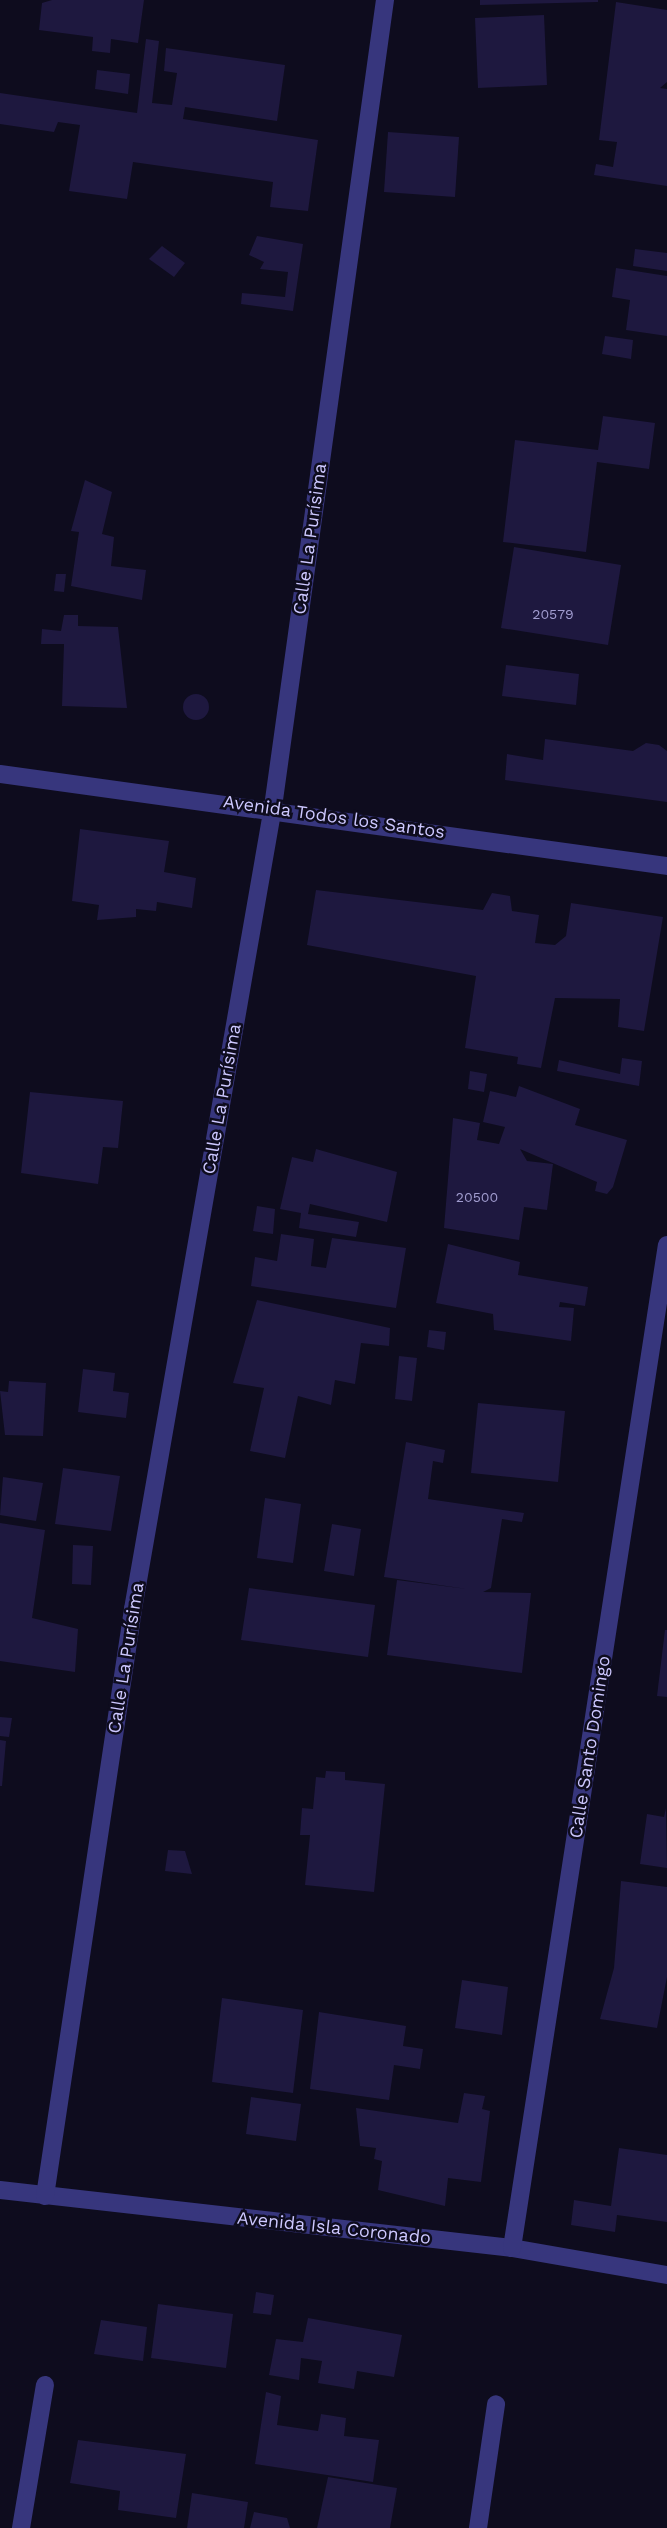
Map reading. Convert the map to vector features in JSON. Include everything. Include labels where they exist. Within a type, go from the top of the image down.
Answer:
[{"type":"street","name":"Calle La Purísima","points":[[46,2196],[133,1609],[273,807],[384,0]]},
{"type":"street","name":"Avenida Todos los Santos","points":[[0,774],[273,807],[667,866]]},
{"type":"street","name":"Calle Santo Domingo","points":[[512,2248],[667,1245]]},
{"type":"street","name":"Avenida Isla Coronado","points":[[0,2190],[512,2248],[667,2275]]},
{"type":"street","points":[[21,2528],[45,2385]]},
{"type":"street","points":[[478,2528],[496,2404]]},
{"type":"building","points":[[52,0],[144,0],[138,43],[111,39],[110,53],[92,51],[93,37],[39,30],[42,3]]},
{"type":"building","points":[[480,0],[598,0],[598,2],[480,5]]},
{"type":"building","points":[[616,2],[667,10],[667,82],[660,88],[667,89],[667,186],[594,175],[596,164],[613,167],[617,142],[599,140]]},
{"type":"building","points":[[544,15],[547,85],[478,88],[475,18]]},
{"type":"building","points":[[146,39],[159,41],[152,103],[172,105],[177,73],[164,71],[166,48],[285,65],[277,121],[185,107],[183,119],[318,140],[308,211],[270,207],[273,182],[133,162],[127,199],[69,191],[80,125],[58,122],[54,132],[0,124],[0,93],[137,113]]},
{"type":"building","points":[[97,70],[130,74],[128,94],[95,89]]},
{"type":"building","points":[[388,132],[459,137],[455,197],[384,192]]},
{"type":"building","points":[[257,236],[303,244],[293,311],[241,304],[242,293],[285,297],[288,272],[260,269],[264,262],[249,255]]},
{"type":"building","points":[[162,246],[185,263],[174,277],[149,259]]},
{"type":"building","points":[[635,249],[667,253],[667,271],[633,266]]},
{"type":"building","points":[[616,268],[667,276],[667,336],[626,330],[630,300],[612,297]]},
{"type":"building","points":[[605,336],[633,340],[631,359],[602,354]]},
{"type":"building","points":[[603,416],[655,423],[649,469],[597,462],[586,552],[503,542],[515,440],[598,450]]},
{"type":"building","points":[[85,480],[112,492],[102,534],[114,537],[111,566],[146,570],[142,600],[71,586],[79,532],[71,531]]},
{"type":"building","points":[[514,547],[621,565],[608,645],[501,628]]},
{"type":"building","points":[[56,574],[66,574],[64,592],[54,591]]},
{"type":"building","points":[[64,615],[78,615],[78,626],[118,627],[127,708],[62,706],[64,644],[41,644],[42,629],[61,631]]},
{"type":"building","points":[[506,665],[579,674],[576,705],[502,696]]},
{"type":"building","points":[[196,694],[205,698],[209,707],[205,716],[196,720],[187,716],[183,707],[187,698]]},
{"type":"building","points":[[545,739],[633,751],[646,743],[659,745],[667,751],[667,802],[505,780],[507,754],[543,760]]},
{"type":"building","points":[[80,829],[169,841],[164,872],[196,878],[192,908],[157,902],[156,911],[136,909],[136,917],[97,920],[99,905],[72,901]]},
{"type":"building","points":[[316,890],[483,910],[492,893],[510,896],[512,911],[539,915],[535,943],[555,945],[566,936],[571,903],[663,917],[644,1031],[618,1027],[620,999],[555,998],[541,1068],[517,1064],[518,1057],[465,1048],[476,976],[307,945]]},
{"type":"building","points":[[622,1058],[642,1061],[639,1086],[557,1071],[559,1060],[620,1074]]},
{"type":"building","points":[[470,1071],[487,1074],[484,1092],[468,1089]]},
{"type":"building","points":[[519,1086],[580,1109],[575,1125],[627,1140],[613,1187],[607,1194],[595,1191],[597,1182],[520,1149],[527,1161],[553,1164],[547,1210],[524,1207],[519,1240],[444,1228],[453,1118],[480,1123],[477,1140],[499,1144],[505,1127],[483,1122],[490,1091],[516,1097]]},
{"type":"building","points":[[30,1092],[123,1101],[118,1148],[103,1147],[98,1184],[21,1173]]},
{"type":"building","points":[[316,1149],[397,1172],[387,1222],[310,1204],[308,1214],[359,1222],[356,1237],[299,1228],[301,1213],[280,1209],[292,1157],[313,1162]]},
{"type":"building","points":[[257,1206],[275,1209],[273,1234],[253,1231]]},
{"type":"building","points":[[281,1234],[314,1239],[311,1266],[326,1268],[332,1238],[406,1248],[396,1308],[251,1286],[255,1257],[277,1261]]},
{"type":"building","points":[[448,1244],[520,1262],[518,1275],[588,1287],[585,1306],[560,1302],[559,1307],[574,1308],[571,1341],[494,1330],[493,1314],[436,1303]]},
{"type":"building","points":[[257,1300],[390,1328],[389,1346],[361,1343],[355,1384],[335,1380],[331,1405],[298,1396],[285,1458],[250,1451],[264,1388],[233,1383]]},
{"type":"building","points":[[429,1330],[446,1332],[444,1350],[427,1347]]},
{"type":"building","points":[[399,1356],[417,1358],[412,1401],[395,1399]]},
{"type":"building","points":[[83,1369],[115,1373],[113,1391],[129,1393],[126,1418],[78,1412]]},
{"type":"building","points":[[9,1381],[46,1383],[43,1436],[5,1435],[0,1391],[8,1392]]},
{"type":"building","points":[[478,1403],[565,1411],[558,1482],[471,1473]]},
{"type":"building","points":[[406,1442],[445,1450],[443,1463],[433,1461],[428,1499],[524,1513],[522,1522],[502,1519],[491,1588],[483,1592],[531,1593],[522,1673],[387,1655],[397,1580],[467,1589],[384,1577]]},
{"type":"building","points":[[63,1468],[120,1476],[111,1531],[55,1524]]},
{"type":"building","points":[[3,1477],[43,1483],[36,1521],[0,1515]]},
{"type":"building","points":[[265,1498],[301,1504],[293,1563],[257,1558]]},
{"type":"building","points":[[0,1523],[45,1530],[32,1618],[78,1629],[75,1672],[0,1661]]},
{"type":"building","points":[[332,1524],[361,1529],[354,1576],[324,1571]]},
{"type":"building","points":[[73,1545],[93,1546],[91,1585],[72,1584]]},
{"type":"building","points":[[249,1588],[375,1605],[368,1657],[241,1640]]},
{"type":"building","points":[[667,1630],[667,1697],[657,1696]]},
{"type":"building","points":[[0,1717],[12,1718],[9,1737],[0,1736]]},
{"type":"building","points":[[0,1740],[6,1741],[2,1786],[0,1786]]},
{"type":"building","points":[[326,1771],[345,1772],[345,1780],[385,1784],[374,1892],[305,1885],[310,1835],[300,1835],[302,1808],[313,1809],[316,1777],[325,1778]]},
{"type":"building","points":[[666,1808],[667,1868],[640,1864],[647,1814],[664,1817]]},
{"type":"building","points":[[168,1850],[185,1851],[192,1874],[165,1871]]},
{"type":"building","points":[[621,1881],[667,1887],[667,1977],[657,2028],[600,2019],[614,1968]]},
{"type":"building","points":[[462,1980],[508,1987],[502,2035],[455,2028]]},
{"type":"building","points":[[222,1998],[303,2010],[293,2093],[212,2082]]},
{"type":"building","points":[[319,2012],[406,2026],[403,2046],[423,2049],[420,2069],[394,2065],[389,2100],[310,2089]]},
{"type":"building","points":[[464,2093],[485,2096],[482,2109],[490,2111],[481,2182],[448,2178],[445,2206],[378,2190],[382,2161],[374,2159],[376,2148],[360,2146],[356,2108],[458,2123]]},
{"type":"building","points":[[251,2097],[301,2104],[296,2141],[246,2134]]},
{"type":"building","points":[[619,2148],[667,2155],[667,2222],[617,2215],[615,2232],[571,2225],[574,2200],[611,2206]]},
{"type":"building","points":[[256,2292],[274,2295],[271,2315],[253,2313]]},
{"type":"building","points":[[158,2304],[233,2314],[226,2368],[151,2358]]},
{"type":"building","points":[[308,2318],[402,2335],[394,2377],[357,2371],[354,2389],[318,2383],[322,2361],[301,2358],[299,2380],[269,2375],[276,2339],[303,2342]]},
{"type":"building","points":[[101,2320],[147,2327],[143,2361],[94,2354]]},
{"type":"building","points":[[266,2392],[281,2396],[277,2425],[318,2431],[321,2414],[346,2418],[344,2436],[379,2440],[373,2482],[255,2464]]},
{"type":"building","points":[[78,2440],[186,2454],[176,2518],[118,2510],[120,2491],[70,2483]]},
{"type":"building","points":[[328,2477],[397,2488],[390,2528],[317,2528]]},
{"type":"building","points":[[192,2493],[248,2502],[244,2528],[187,2528]]},
{"type":"building","points":[[254,2512],[287,2518],[290,2528],[250,2528]]}]
